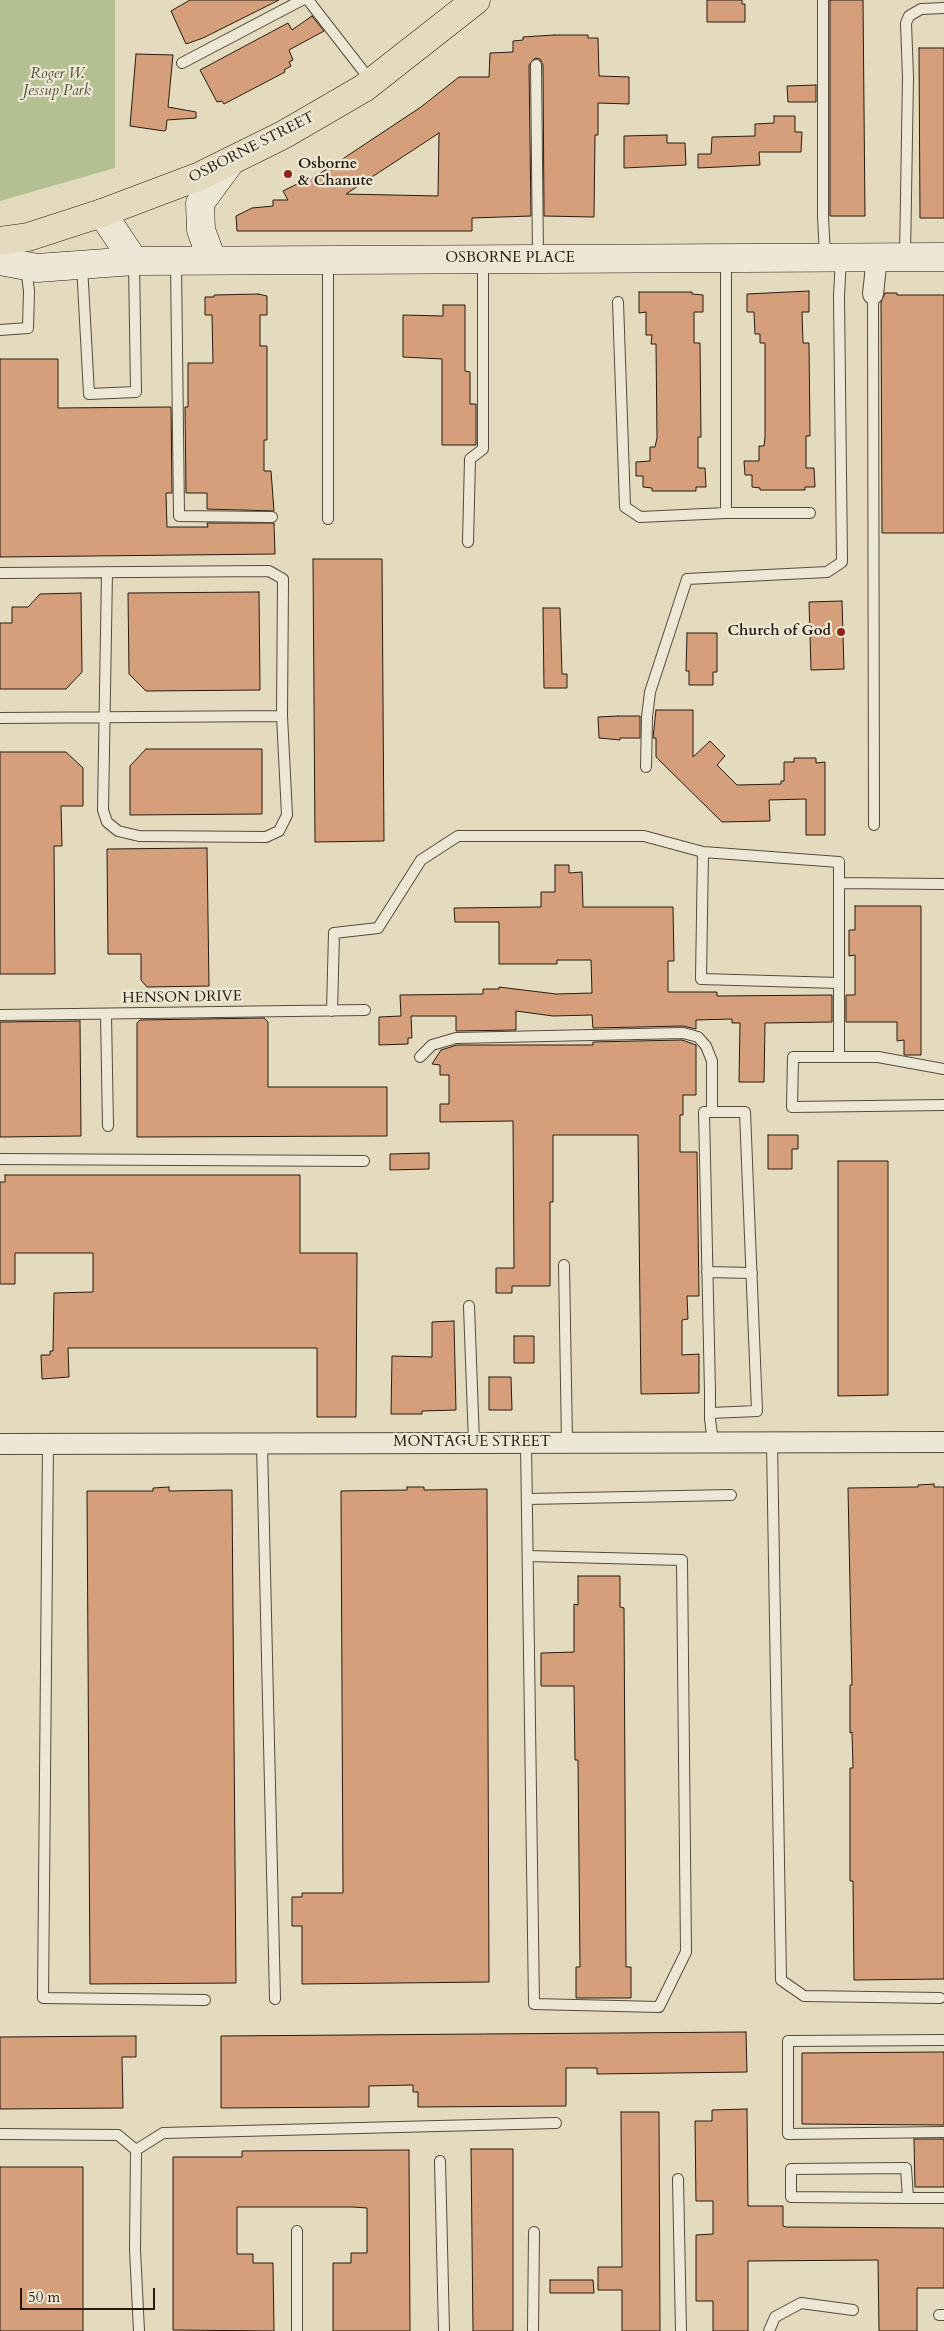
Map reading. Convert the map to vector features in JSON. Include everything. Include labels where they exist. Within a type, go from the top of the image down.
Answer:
[{"type":"main road","name":"OSBORNE STREET","points":[[0,241],[28,237],[102,213],[200,176],[283,135],[372,81],[476,0]]},
{"type":"street","points":[[212,260],[201,230],[200,203],[231,161]]},
{"type":"street","points":[[102,213],[134,261]]},
{"type":"street","points":[[873,294],[877,257]]},
{"type":"street","name":"OSBORNE PLACE","points":[[13,263],[37,268],[134,261],[212,260],[944,257]]},
{"type":"street","name":"MONTAGUE STREET","points":[[0,1444],[944,1442]]},
{"type":"lane","points":[[182,63],[302,0]]},
{"type":"lane","points":[[308,0],[372,81]]},
{"type":"lane","points":[[646,767],[647,717],[650,692],[687,579],[827,572],[842,562],[839,296],[833,257],[822,216],[823,0]]},
{"type":"lane","points":[[906,257],[908,77],[906,23],[909,16],[921,9],[944,8]]},
{"type":"lane","points":[[536,65],[538,259]]},
{"type":"lane","points":[[726,258],[726,513]]},
{"type":"lane","points":[[468,542],[470,459],[483,450],[483,259]]},
{"type":"lane","points":[[328,260],[328,519]]},
{"type":"lane","points":[[82,264],[89,394],[136,392],[134,261]]},
{"type":"lane","points":[[176,261],[179,516],[272,517]]},
{"type":"lane","points":[[0,330],[28,328],[29,291],[13,263]]},
{"type":"lane","points":[[873,294],[874,825]]},
{"type":"lane","points":[[618,302],[625,507],[640,517],[726,513],[810,513]]},
{"type":"lane","points":[[0,573],[107,572],[269,571],[283,579],[282,716],[287,815],[279,831],[266,837],[139,836],[118,831],[107,822],[102,810],[107,572]]},
{"type":"lane","points":[[0,718],[105,719],[282,716]]},
{"type":"lane","points":[[332,1011],[334,933],[378,928],[421,860],[458,836],[644,836],[703,852],[838,862],[839,1057]]},
{"type":"lane","points":[[703,852],[701,979],[839,983]]},
{"type":"lane","points":[[839,883],[944,884]]},
{"type":"lane","name":"HENSON DRIVE","points":[[0,1015],[365,1010]]},
{"type":"lane","points":[[106,1014],[108,1126]]},
{"type":"lane","points":[[420,1056],[432,1045],[456,1038],[683,1033],[698,1037],[706,1046],[712,1060],[712,1112]]},
{"type":"lane","points":[[944,1069],[878,1057],[793,1057],[792,1107],[944,1105]]},
{"type":"lane","points":[[710,1413],[757,1411],[745,1112],[704,1112],[710,1413],[713,1443]]},
{"type":"lane","points":[[0,1160],[364,1161]]},
{"type":"lane","points":[[564,1265],[567,1443]]},
{"type":"lane","points":[[707,1272],[752,1272]]},
{"type":"lane","points":[[469,1306],[474,1443]]},
{"type":"lane","points":[[772,1442],[781,1980],[804,1996],[940,1998]]},
{"type":"lane","points":[[526,1443],[534,2004],[659,2007],[686,1952],[682,1560],[528,1556]]},
{"type":"lane","points":[[48,1444],[43,1998],[205,2000]]},
{"type":"lane","points":[[262,1444],[276,1999]]},
{"type":"lane","points":[[527,1499],[731,1495]]},
{"type":"lane","points":[[944,2040],[788,2041],[788,2134],[944,2132]]},
{"type":"lane","points":[[136,2150],[163,2134],[556,2123]]},
{"type":"lane","points":[[0,2134],[118,2135],[136,2150]]},
{"type":"lane","points":[[136,2150],[135,2250],[138,2331]]},
{"type":"lane","points":[[440,2162],[444,2331]]},
{"type":"lane","points":[[908,2198],[906,2168],[791,2169],[791,2197],[908,2198],[944,2198]]},
{"type":"lane","points":[[678,2179],[681,2331]]},
{"type":"lane","points":[[297,2231],[297,2331]]},
{"type":"lane","points":[[533,2331],[534,2232]]},
{"type":"lane","points":[[769,2331],[775,2317],[801,2304],[852,2310]]},
{"type":"green space","name":"Roger W. Jessup Park","points":[[0,0],[115,0],[115,168],[0,201]]},
{"type":"building","points":[[190,0],[279,0],[203,38],[186,44],[171,11]]},
{"type":"building","points":[[707,0],[742,0],[742,4],[745,4],[745,22],[707,22]]},
{"type":"building","points":[[830,0],[863,0],[865,216],[830,216]]},
{"type":"building","points":[[312,16],[324,31],[289,50],[293,60],[289,62],[291,66],[284,70],[285,72],[224,104],[222,101],[217,102],[200,70],[288,23],[292,30]]},
{"type":"building","points":[[588,35],[588,38],[598,38],[599,76],[629,77],[629,104],[598,103],[598,135],[595,135],[594,217],[544,216],[543,65],[540,59],[535,58],[529,65],[531,216],[472,218],[472,231],[237,231],[236,216],[252,208],[273,206],[273,200],[288,200],[283,191],[303,181],[305,183],[341,160],[421,107],[459,77],[489,77],[490,53],[513,52],[513,41],[523,40],[523,37]],"holes":[[[439,133],[438,196],[346,194]]]},
{"type":"building","points":[[919,48],[944,48],[944,218],[920,218]]},
{"type":"building","points":[[136,54],[173,55],[168,107],[196,112],[196,118],[167,120],[166,130],[164,131],[130,126]]},
{"type":"building","points":[[816,85],[816,102],[788,102],[787,86]]},
{"type":"building","points":[[774,116],[795,116],[795,132],[802,132],[801,152],[759,152],[760,165],[698,168],[698,154],[711,154],[712,137],[755,136],[755,124],[774,123]]},
{"type":"building","points":[[667,135],[667,143],[685,143],[686,165],[624,168],[624,136]]},
{"type":"building","points":[[809,291],[809,312],[802,312],[803,343],[809,343],[810,436],[806,436],[806,468],[814,468],[815,487],[805,487],[805,490],[760,490],[760,488],[752,487],[752,475],[745,475],[744,461],[759,461],[759,446],[764,446],[765,343],[760,343],[760,334],[755,334],[754,312],[747,312],[747,294]]},
{"type":"building","points":[[639,292],[692,292],[692,294],[703,295],[703,312],[694,312],[694,343],[700,343],[701,437],[698,437],[698,468],[705,468],[706,487],[696,487],[696,491],[652,491],[652,488],[643,487],[643,476],[636,476],[636,462],[650,461],[650,447],[655,447],[657,438],[656,344],[651,344],[652,335],[646,335],[646,312],[639,313]]},
{"type":"building","points":[[885,293],[897,293],[897,295],[944,295],[944,533],[882,533],[881,302]]},
{"type":"building","points":[[258,294],[267,296],[267,315],[260,315],[260,346],[267,346],[267,440],[264,440],[264,471],[271,471],[274,511],[207,509],[207,493],[186,493],[185,407],[188,407],[188,363],[213,363],[212,315],[205,315],[205,297]]},
{"type":"building","points":[[443,305],[465,305],[465,371],[470,372],[470,404],[476,404],[476,445],[442,445],[442,359],[403,357],[403,315],[443,316]]},
{"type":"building","points":[[0,359],[58,359],[58,408],[171,407],[172,493],[166,493],[167,527],[208,527],[207,523],[274,523],[275,554],[0,557]]},
{"type":"building","points":[[313,559],[382,559],[384,841],[315,842]]},
{"type":"building","points":[[259,592],[260,690],[146,691],[129,674],[128,593]]},
{"type":"building","points":[[81,593],[82,672],[66,689],[0,689],[0,623],[12,623],[12,607],[28,607],[40,594]]},
{"type":"building","points":[[842,601],[844,669],[811,670],[809,602]]},
{"type":"building","points":[[543,608],[560,608],[562,674],[567,674],[567,688],[544,688]]},
{"type":"building","points":[[687,633],[717,633],[717,672],[713,672],[713,685],[689,685],[689,671],[686,671]]},
{"type":"building","points":[[656,710],[693,710],[693,757],[710,741],[725,756],[717,765],[737,785],[781,784],[781,781],[784,781],[784,762],[794,762],[794,758],[816,758],[816,763],[825,762],[825,835],[806,835],[806,799],[769,800],[770,821],[722,822],[656,757],[656,738],[653,738]]},
{"type":"building","points":[[640,716],[640,738],[620,738],[620,740],[599,738],[598,717]]},
{"type":"building","points":[[146,749],[262,749],[262,814],[130,815],[130,766]]},
{"type":"building","points":[[0,752],[66,752],[83,768],[83,806],[61,806],[62,846],[54,846],[55,974],[0,974]]},
{"type":"building","points":[[207,848],[209,986],[147,987],[141,980],[141,954],[108,954],[107,849]]},
{"type":"building","points":[[555,865],[569,865],[569,873],[582,872],[583,907],[673,907],[674,961],[668,961],[668,992],[717,992],[717,996],[832,995],[832,1022],[765,1023],[764,1082],[739,1082],[740,1023],[732,1023],[732,1019],[696,1020],[696,1029],[683,1026],[593,1028],[592,1015],[553,1016],[516,1011],[516,1030],[456,1031],[456,1016],[411,1016],[412,1038],[408,1038],[408,1044],[379,1045],[379,1017],[401,1016],[400,995],[483,994],[483,989],[499,989],[499,987],[556,994],[592,993],[591,960],[557,960],[557,964],[499,964],[499,922],[455,922],[454,908],[541,907],[541,892],[555,892]]},
{"type":"building","points":[[855,906],[921,906],[921,1055],[904,1055],[904,1040],[897,1041],[897,1022],[846,1022],[846,995],[855,995],[855,955],[849,956],[849,930],[855,930]]},
{"type":"building","points":[[264,1018],[268,1022],[268,1087],[387,1087],[387,1136],[137,1137],[137,1023],[140,1020]]},
{"type":"building","points":[[80,1021],[81,1136],[0,1137],[0,1022]]},
{"type":"building","points":[[682,1040],[696,1045],[696,1095],[683,1095],[683,1115],[680,1115],[680,1152],[697,1152],[699,1296],[687,1296],[688,1319],[682,1320],[682,1355],[699,1354],[699,1393],[641,1394],[638,1135],[553,1135],[553,1202],[550,1202],[550,1286],[512,1286],[512,1293],[496,1293],[496,1268],[514,1268],[513,1121],[440,1122],[440,1104],[449,1104],[449,1075],[440,1075],[440,1065],[432,1064],[441,1050],[457,1045],[593,1045],[593,1042]]},
{"type":"building","points":[[768,1135],[798,1135],[798,1149],[792,1149],[792,1169],[768,1169]]},
{"type":"building","points":[[429,1153],[429,1169],[390,1170],[390,1154]]},
{"type":"building","points":[[838,1161],[888,1161],[888,1395],[838,1396]]},
{"type":"building","points":[[5,1175],[300,1175],[300,1253],[357,1253],[356,1417],[317,1417],[317,1348],[68,1348],[69,1377],[42,1379],[41,1355],[50,1355],[50,1351],[53,1351],[54,1293],[93,1292],[93,1253],[15,1253],[15,1284],[0,1284],[0,1182],[5,1182]]},
{"type":"building","points":[[454,1321],[456,1410],[422,1411],[422,1414],[391,1414],[392,1356],[432,1357],[432,1322]]},
{"type":"building","points":[[514,1336],[534,1336],[534,1363],[514,1363]]},
{"type":"building","points":[[489,1377],[511,1377],[512,1410],[489,1410]]},
{"type":"building","points":[[934,1484],[934,1487],[944,1487],[944,1979],[854,1980],[853,1881],[850,1881],[850,1768],[853,1768],[852,1732],[850,1733],[850,1685],[852,1685],[848,1488],[918,1487],[918,1485]]},
{"type":"building","points":[[169,1487],[169,1491],[232,1490],[236,1983],[90,1984],[87,1491],[153,1491],[153,1488]]},
{"type":"building","points":[[407,1487],[424,1487],[424,1490],[487,1489],[489,1982],[302,1984],[302,1926],[292,1926],[292,1897],[302,1897],[302,1893],[343,1893],[341,1491],[407,1490]]},
{"type":"building","points":[[578,1576],[620,1576],[620,1607],[624,1608],[626,1967],[631,1967],[631,1998],[576,1998],[576,1967],[580,1967],[578,1760],[575,1760],[574,1686],[541,1686],[541,1653],[574,1652],[574,1604],[578,1605]]},
{"type":"building","points":[[746,2032],[747,2072],[597,2074],[597,2068],[566,2068],[566,2106],[418,2107],[418,2092],[413,2092],[413,2085],[369,2086],[369,2107],[221,2108],[221,2036]]},
{"type":"building","points":[[136,2036],[136,2057],[122,2057],[123,2108],[0,2109],[0,2037]]},
{"type":"building","points":[[944,2052],[944,2125],[802,2124],[802,2053]]},
{"type":"building","points":[[747,2109],[748,2206],[783,2206],[783,2226],[786,2227],[944,2228],[944,2288],[917,2288],[917,2331],[879,2331],[878,2260],[748,2261],[748,2331],[713,2331],[713,2301],[696,2301],[696,2235],[713,2234],[713,2201],[696,2201],[695,2121],[712,2121],[712,2110]]},
{"type":"building","points":[[621,2112],[659,2112],[660,2331],[622,2331],[622,2290],[598,2290],[598,2267],[622,2267]]},
{"type":"building","points":[[914,2139],[944,2139],[944,2187],[915,2187]]},
{"type":"building","points":[[471,2149],[513,2149],[513,2331],[473,2331]]},
{"type":"building","points":[[409,2150],[410,2331],[333,2331],[333,2263],[351,2263],[351,2253],[367,2253],[367,2208],[353,2207],[237,2207],[237,2254],[253,2254],[253,2263],[273,2263],[274,2331],[173,2330],[173,2157],[242,2157],[242,2151]]},
{"type":"building","points":[[0,2167],[83,2167],[83,2331],[0,2331]]},
{"type":"building","points":[[550,2280],[593,2280],[594,2293],[550,2293]]},
{"type":"place","name":"Osborne & Chanute","points":[[288,174]]},
{"type":"place","name":"Church of God","points":[[841,632]]}]
